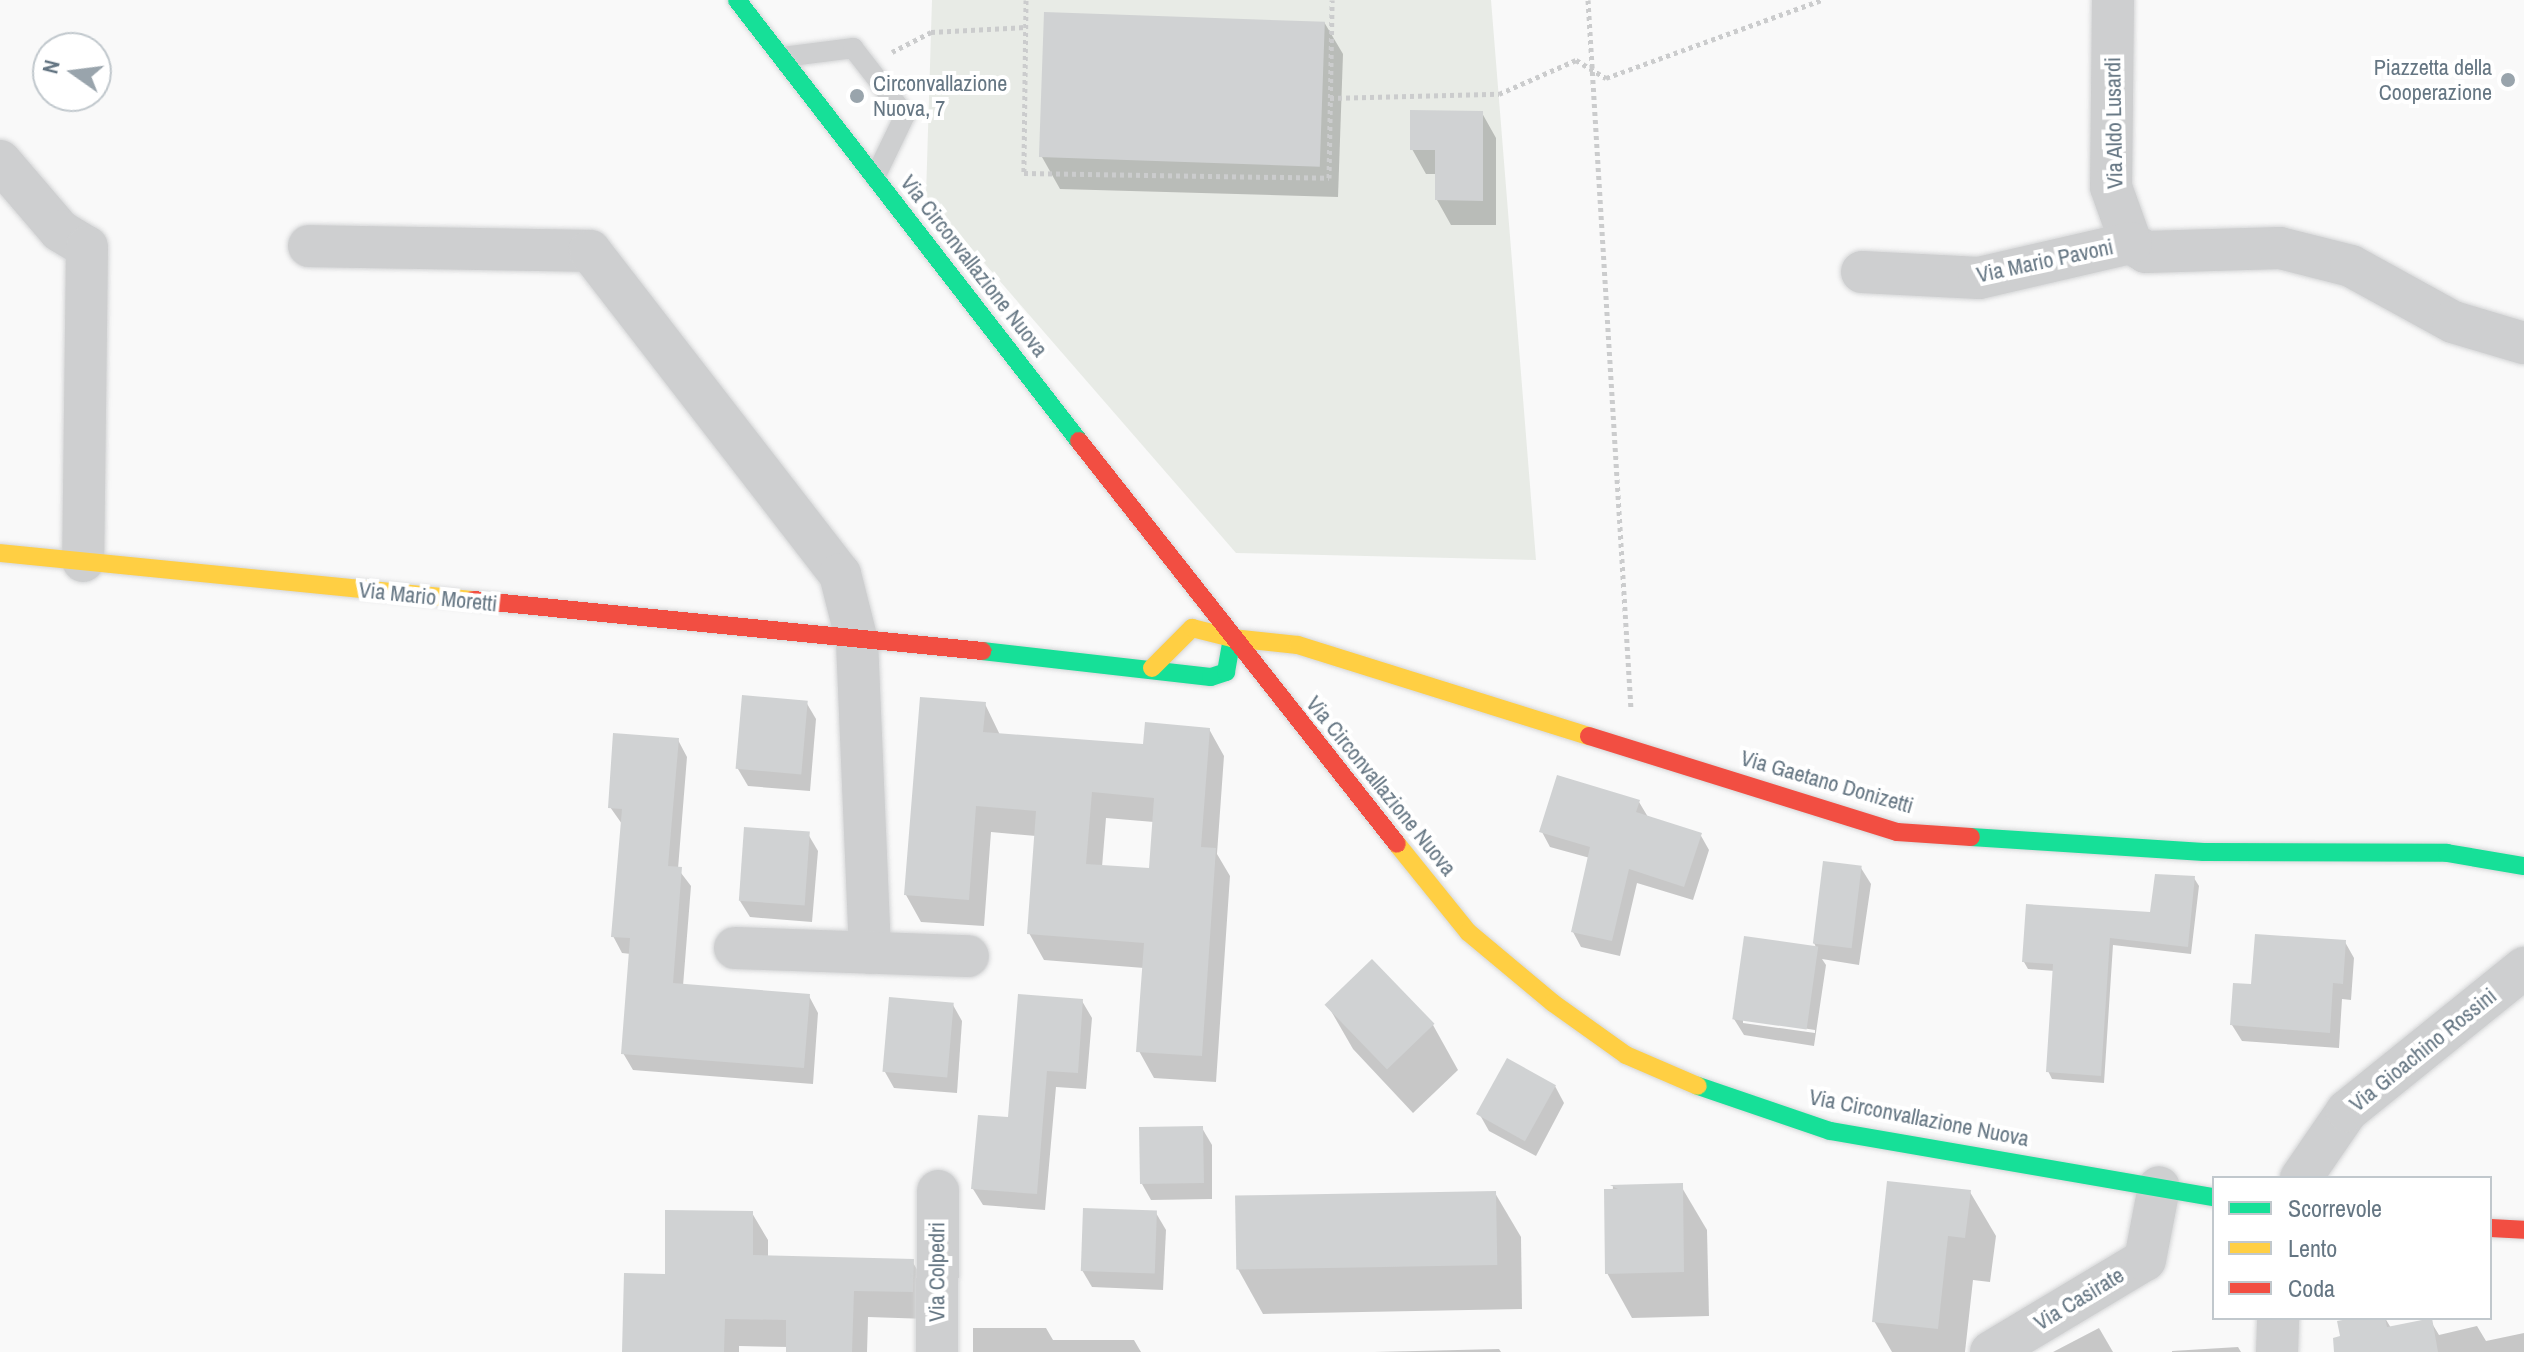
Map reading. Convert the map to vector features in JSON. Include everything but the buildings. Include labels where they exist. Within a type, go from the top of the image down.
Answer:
[{"type":"street","name":"Via Circonvallazione Nuova","points":[[737,0],[1232,638],[1468,932],[1553,1003],[1626,1055],[1727,1098],[1830,1131],[2212,1197]]},
{"type":"street","name":"Via Aldo Lusardi","points":[[2113,0],[2111,187],[2131,243]]},
{"type":"street","points":[[0,161],[60,231],[87,247],[83,561]]},
{"type":"street","name":"Via Mario Pavoni","points":[[1862,272],[1979,278],[2131,243]]},
{"type":"street","points":[[2131,243],[2146,252],[2280,248],[2351,266],[2453,322],[2524,343]]},
{"type":"street","points":[[309,246],[590,251],[840,574],[857,641],[870,953]]},
{"type":"street","name":"Via Mario Moretti","points":[[0,553],[857,641],[1152,668]]},
{"type":"street","points":[[1192,628],[1232,638],[1226,672],[1211,677],[1152,668],[1192,628]]},
{"type":"street","name":"Via Gaetano Donizetti","points":[[1232,638],[1298,645],[1897,832],[2204,852],[2447,853],[2524,866]]},
{"type":"street","points":[[735,948],[968,956]]},
{"type":"street","name":"Via Gioachino Rossini","points":[[2302,1176],[2347,1111],[2524,968]]},
{"type":"street","name":"Via Casirate","points":[[1991,1352],[2145,1260],[2159,1187]]},
{"type":"street","name":"Via Colpedri","points":[[937,1352],[938,1191]]},
{"type":"street","points":[[2492,1228],[2524,1230]]},
{"type":"street","points":[[2277,1352],[2278,1320]]},
{"type":"lane","points":[[782,58],[853,48],[905,115],[875,177]]},
{"type":"path","points":[[1026,0],[1024,173],[1329,178],[1332,0]]},
{"type":"path","points":[[1588,0],[1634,750]]},
{"type":"path","points":[[1330,98],[1499,94],[1576,60],[1606,78],[1821,0]]},
{"type":"path","points":[[867,66],[931,32],[1026,27]]},
{"type":"shaded area","points":[[932,0],[1491,0],[1536,560],[1236,553],[926,196]]},
{"type":"traffic: fast","points":[[737,0],[1079,441]]},
{"type":"traffic: fast","points":[[982,651],[1211,677],[1226,672],[1232,638]]},
{"type":"traffic: fast","points":[[1971,837],[2204,852],[2447,853],[2524,866]]},
{"type":"traffic: fast","points":[[1698,1086],[1830,1131],[2212,1197]]},
{"type":"traffic: slow","points":[[0,553],[473,600]]},
{"type":"traffic: slow","points":[[1152,668],[1192,628],[1232,638],[1298,645],[1589,736]]},
{"type":"traffic: slow","points":[[1397,844],[1468,932],[1553,1003],[1626,1055],[1698,1086]]},
{"type":"traffic: jam","points":[[1079,441],[1397,844]]},
{"type":"traffic: jam","points":[[473,600],[982,651]]},
{"type":"traffic: jam","points":[[1589,736],[1897,832],[1971,837]]},
{"type":"traffic: jam","points":[[2492,1228],[2524,1230]]},
{"type":"place","name":"Piazzetta della Cooperazione","points":[[2508,80]]},
{"type":"place","name":"Circonvallazione Nuova, 7","points":[[857,96]]}]
